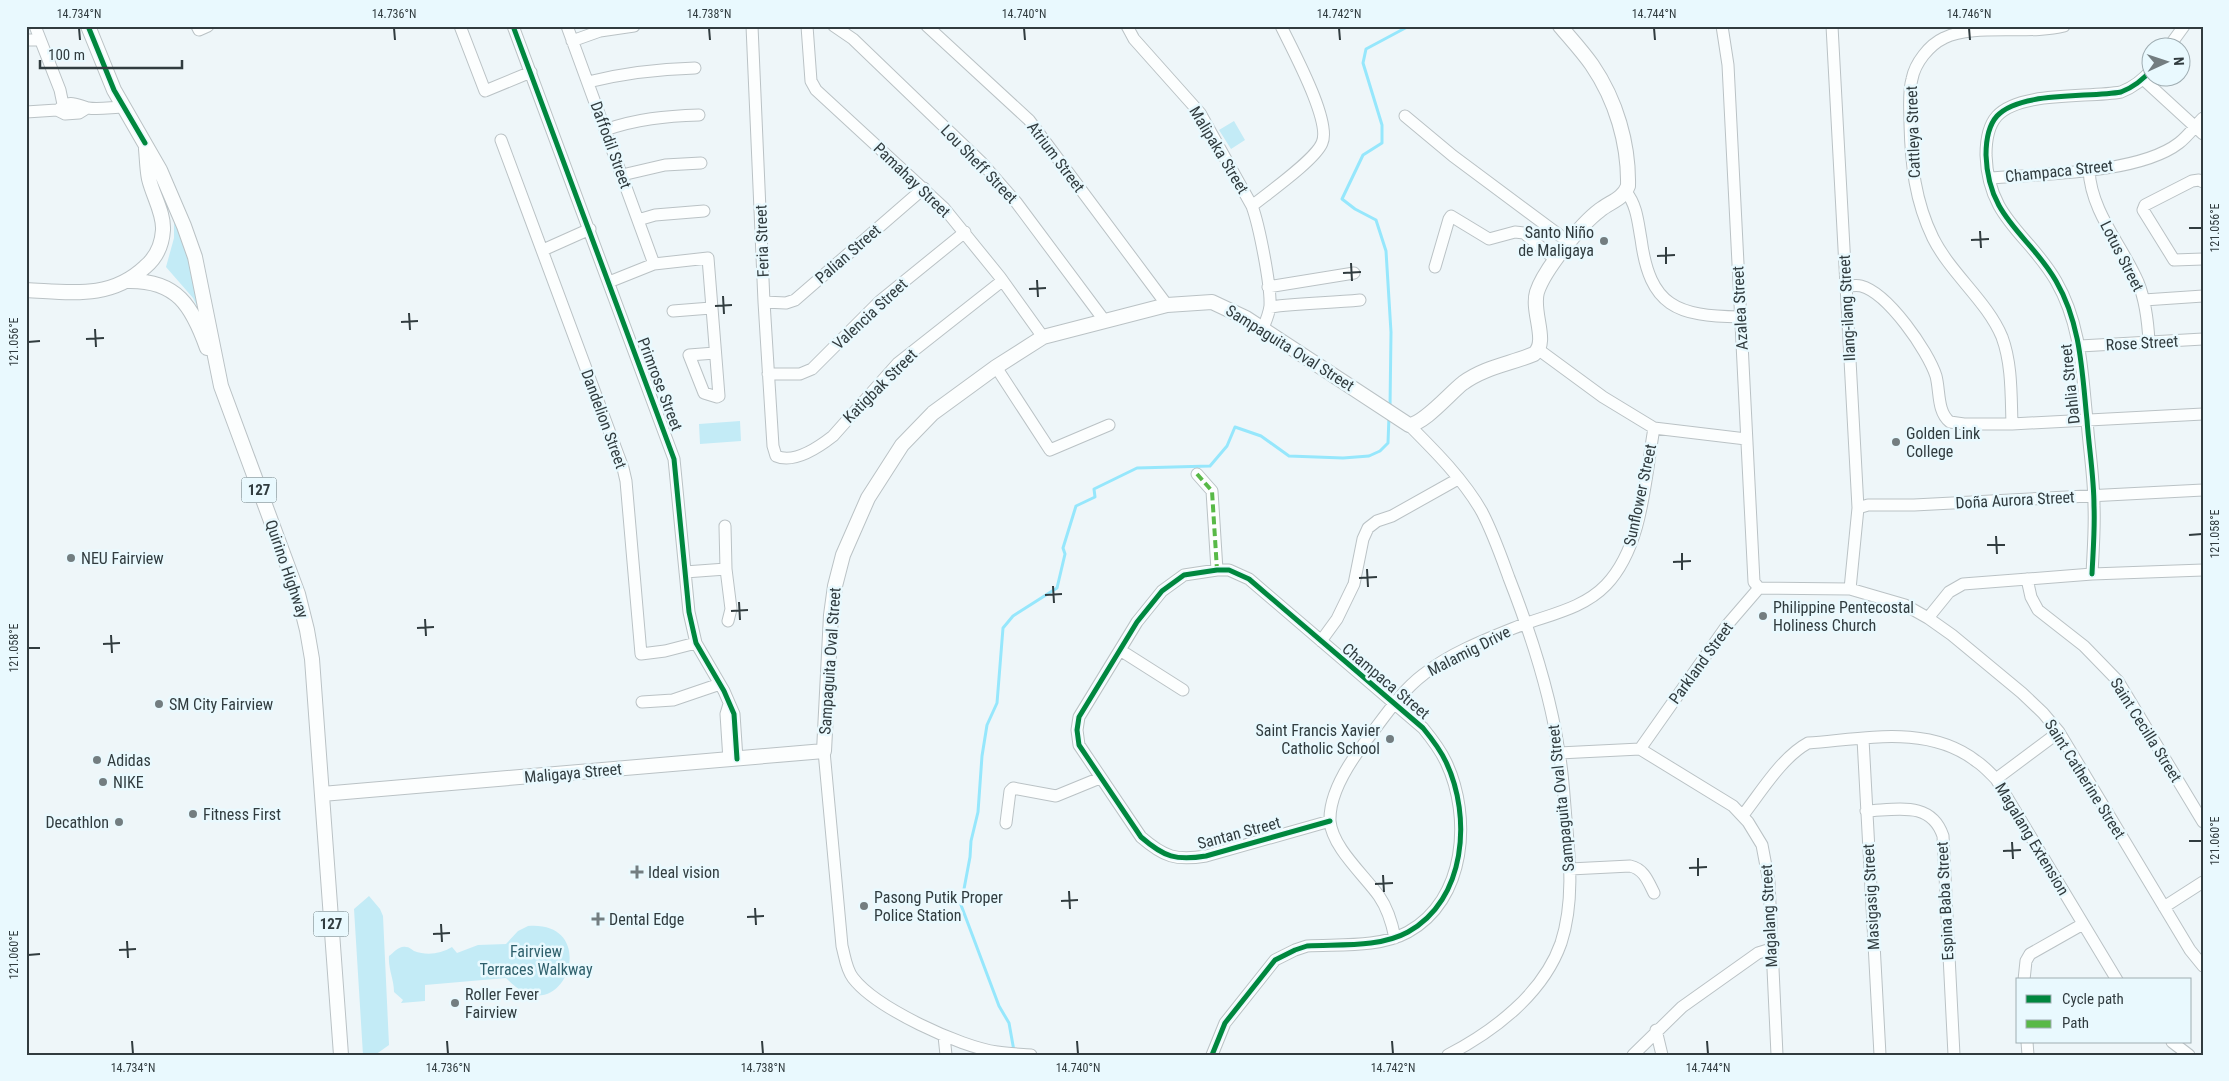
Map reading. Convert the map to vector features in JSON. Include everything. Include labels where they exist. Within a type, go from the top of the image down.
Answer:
[{"type":"main road","name":"Quirino Highway","points":[[88,26],[114,90],[145,143],[176,205],[195,258],[221,386],[303,611],[312,659],[341,1055]]},
{"type":"main road","points":[[1409,425],[1422,419],[1474,376],[1485,370],[1528,357],[1539,350],[1541,338],[1536,316],[1536,295],[1542,280],[1591,217],[1626,192],[1628,178],[1625,151],[1614,108],[1595,70],[1560,26]]},
{"type":"main road","points":[[128,282],[152,260],[160,247],[163,232],[161,217],[148,177],[145,143]]},
{"type":"main road","points":[[26,290],[93,292],[128,282],[147,282],[162,286],[174,292],[185,302],[198,326],[221,386]]},
{"type":"main road","name":"Sampaguita Oval Street","points":[[824,751],[831,615],[835,586],[843,556],[857,520],[883,472],[912,433],[933,413],[1041,334],[1167,305],[1212,302],[1234,311],[1263,328],[1409,425]]},
{"type":"main road","name":"Maligaya Street","points":[[322,794],[824,751]]},
{"type":"street","points":[[35,26],[62,109]]},
{"type":"street","points":[[197,26],[199,30],[208,26]]},
{"type":"street","points":[[460,26],[484,91],[531,72]]},
{"type":"street","name":"Primrose Street","points":[[513,26],[674,459],[689,612],[696,643],[720,684],[729,704],[726,714],[733,759]]},
{"type":"street","name":"Daffodil Street","points":[[567,26],[654,264]]},
{"type":"street","points":[[572,41],[600,31],[634,26]]},
{"type":"street","name":"Feria Street","points":[[752,26],[768,374],[773,446],[776,456]]},
{"type":"street","name":"Pamahay Street","points":[[807,26],[811,81],[816,90],[924,188],[965,232],[1041,334]]},
{"type":"street","name":"Lou Sheff Street","points":[[834,26],[853,39],[982,163],[1016,202],[1104,320]]},
{"type":"street","name":"Atrium Street","points":[[927,26],[1029,120],[1167,305]]},
{"type":"street","name":"Malipaka Street","points":[[1127,26],[1134,39],[1200,113],[1252,206],[1268,287],[1270,307],[1263,328]]},
{"type":"street","name":"Malipaka Street","points":[[1252,206],[1318,151],[1324,136],[1321,114],[1281,26]]},
{"type":"street","name":"Azalea Street","points":[[1722,26],[1728,65],[1754,582],[1759,588]]},
{"type":"street","name":"Ilang-ilang Street","points":[[1832,26],[1858,508],[1850,589]]},
{"type":"street","name":"Cattleya Street","points":[[2012,424],[2010,372],[2002,339],[1988,313],[1946,261],[1922,214],[1912,172],[1910,95],[1912,77],[1919,61],[1930,47],[1944,37],[1968,32],[2043,29],[2064,26]]},
{"type":"street","points":[[2175,38],[2184,26]]},
{"type":"street","points":[[26,40],[40,40]]},
{"type":"street","points":[[588,82],[632,73],[695,68]]},
{"type":"street","name":"Dahlia Street","points":[[2092,574],[2094,497],[2080,346],[2068,305],[2056,281],[2000,209],[1990,178],[1986,154],[1988,136],[1996,117],[2006,108],[2022,102],[2042,99],[2121,92],[2132,88],[2142,80]]},
{"type":"street","points":[[2153,88],[2199,131]]},
{"type":"street","points":[[26,112],[62,109],[79,113],[87,108],[124,107]]},
{"type":"street","points":[[604,130],[630,121],[660,116],[699,115]]},
{"type":"street","points":[[1405,116],[1453,156],[1504,192],[1570,243]]},
{"type":"street","name":"Champaca Street","points":[[1990,178],[2089,170],[2122,165],[2160,153],[2181,142],[2199,131],[2203,118]]},
{"type":"street","name":"Dandelion Street","points":[[501,140],[623,468],[626,481],[640,654],[665,651],[696,643]]},
{"type":"street","points":[[622,175],[665,165],[701,163]]},
{"type":"street","name":"Lotus Street","points":[[2089,170],[2095,202],[2133,272],[2144,300],[2149,342]]},
{"type":"street","points":[[2203,182],[2192,180],[2144,207],[2174,260],[2203,259]]},
{"type":"street","name":"Palian Street","points":[[764,302],[786,303],[795,300],[924,188]]},
{"type":"street","points":[[1626,192],[1634,206],[1643,258],[1655,290],[1674,305],[1694,314],[1740,317]]},
{"type":"street","points":[[638,220],[655,215],[704,210]]},
{"type":"street","points":[[1435,267],[1451,216],[1489,239],[1515,232],[1524,233],[1556,260]]},
{"type":"street","points":[[543,250],[590,229]]},
{"type":"street","name":"Valencia Street","points":[[768,374],[800,374],[812,369],[880,301],[965,232]]},
{"type":"street","points":[[609,282],[654,264],[708,258],[715,353]]},
{"type":"street","points":[[1268,287],[1354,273]]},
{"type":"street","name":"Katigbak Street","points":[[776,456],[793,457],[822,444],[833,436],[898,363],[1002,281]]},
{"type":"street","points":[[1846,286],[1861,286],[1876,293],[1919,343],[1930,360],[1936,377],[1942,413],[1945,419],[1950,422],[1964,424],[2012,424],[2203,414]]},
{"type":"street","points":[[2144,300],[2203,296]]},
{"type":"street","points":[[1270,307],[1302,302],[1331,303],[1360,300]]},
{"type":"street","points":[[673,311],[711,308]]},
{"type":"street","name":"Rose Street","points":[[2080,346],[2203,339]]},
{"type":"street","points":[[1539,350],[1603,398],[1654,428],[1746,439]]},
{"type":"street","points":[[996,367],[1050,450],[1109,425]]},
{"type":"street","name":"Sampaguita Oval Street","points":[[1409,425],[1458,479],[1476,502],[1489,526],[1526,624],[1545,687],[1559,753],[1570,869],[1569,910],[1566,927],[1560,945],[1545,972],[1531,992],[1508,1014],[1480,1037],[1448,1055]]},
{"type":"street","name":"Sunflower Street","points":[[1526,624],[1589,599],[1606,585],[1623,562],[1631,546],[1638,519],[1654,428]]},
{"type":"street","points":[[1197,474],[1212,491],[1217,570]]},
{"type":"street","points":[[1321,641],[1337,619],[1354,584],[1363,539],[1368,528],[1377,521],[1392,516],[1458,479]]},
{"type":"street","name":"Doña Aurora Street","points":[[1858,508],[1868,505],[1914,505],[2094,497],[2203,490]]},
{"type":"street","points":[[725,526],[726,569],[731,609],[728,620]]},
{"type":"street","points":[[685,572],[726,569]]},
{"type":"street","name":"Champaca Street","points":[[1100,778],[1079,745],[1076,730],[1079,717],[1137,622],[1162,591],[1184,575],[1217,570],[1229,570],[1248,579],[1423,728],[1436,743],[1446,762],[1454,783],[1459,807],[1460,832],[1455,871],[1447,895],[1436,909],[1420,924],[1395,938],[1378,942],[1307,946],[1275,960],[1224,1023],[1212,1055]]},
{"type":"street","points":[[1928,618],[1949,592],[1963,584],[2092,574],[2203,570]]},
{"type":"street","name":"Saint Cecilla Street","points":[[2027,579],[2031,598],[2038,610],[2084,646],[2118,681],[2203,822]]},
{"type":"street","points":[[1759,588],[1850,589]]},
{"type":"street","name":"Parkland Street","points":[[1640,748],[1728,624],[1759,588]]},
{"type":"street","name":"Saint Catherine Street","points":[[1850,589],[1905,605],[1928,618],[2022,693],[2043,713],[2059,732],[2190,950],[2203,966]]},
{"type":"street","name":"Malamig Drive","points":[[1330,821],[1337,790],[1351,760],[1395,704],[1423,674],[1439,663],[1526,624]]},
{"type":"street","points":[[1120,650],[1183,690]]},
{"type":"street","points":[[642,702],[673,700],[720,684]]},
{"type":"street","points":[[1996,779],[2059,732]]},
{"type":"street","name":"Magalang Extension","points":[[1743,816],[1798,748],[1808,743],[1908,736],[1930,739],[1956,749],[1976,761],[1996,779],[2116,978]]},
{"type":"street","name":"Masigasig Street","points":[[1863,739],[1880,1055]]},
{"type":"street","points":[[1559,753],[1640,748]]},
{"type":"street","name":"Magalang Street","points":[[1640,748],[1724,800],[1743,816],[1762,845],[1766,858],[1769,882],[1777,1055]]},
{"type":"street","name":"Sampaguita Oval Street","points":[[824,751],[838,908],[846,966],[852,976],[870,995],[944,1036],[996,1052],[1031,1055]]},
{"type":"street","points":[[1006,823],[1010,791],[1013,788],[1056,796],[1100,778]]},
{"type":"street","name":"Santan Street","points":[[1100,778],[1141,837],[1152,846],[1180,858],[1206,856],[1330,821]]},
{"type":"street","name":"Espina Baba Street","points":[[1866,811],[1918,810],[1936,821],[1943,836],[1954,1055]]},
{"type":"street","points":[[1330,821],[1343,852],[1384,906],[1391,920],[1395,938]]},
{"type":"street","points":[[1570,869],[1637,867],[1645,876],[1654,893]]},
{"type":"street","points":[[2164,907],[2203,882]]},
{"type":"street","points":[[2024,978],[2026,962],[2030,954],[2083,924]]},
{"type":"street","points":[[1633,1055],[1656,1030],[1682,1007],[1758,953],[1771,949]]},
{"type":"street","points":[[1656,1030],[1662,1055]]},
{"type":"street","points":[[944,1036],[946,1055]]},
{"type":"street","points":[[2175,1044],[2189,1055]]},
{"type":"green space","points":[[1234,121],[1245,140],[1231,149],[1219,130]]},
{"type":"green space","points":[[174,217],[192,260],[199,310],[193,298],[166,267],[174,238]]},
{"type":"green space","points":[[740,421],[741,441],[700,444],[699,424]]},
{"type":"green space","points":[[369,896],[380,909],[383,916],[389,1045],[375,1055],[363,1055],[354,909]]},
{"type":"green space","name":"Fairview Terraces Walkway","points":[[528,926],[551,929],[565,940],[570,956],[567,973],[558,987],[544,995],[526,993],[506,978],[425,985],[425,1001],[401,1003],[403,1000],[394,992],[389,956],[399,948],[407,947],[419,953],[429,954],[438,953],[452,947],[457,953],[478,945],[506,944],[518,931]]},
{"type":"waterway","points":[[1390,407],[1391,332],[1386,251],[1376,220],[1355,209],[1342,199],[1363,155],[1382,143],[1382,125],[1363,63],[1366,49],[1409,26]]},
{"type":"waterway","points":[[1014,1051],[1009,1023],[999,1006],[961,905],[971,841],[978,812],[982,756],[987,725],[997,703],[1003,628],[1013,616],[1057,588],[1065,554],[1063,548],[1076,506],[1095,497],[1094,489],[1137,468],[1210,466],[1227,446],[1235,427],[1261,436],[1289,456],[1343,458],[1369,456],[1380,451],[1388,443],[1389,416]]},
{"type":"marked path","points":[[1197,474],[1212,491],[1217,570]]},
{"type":"cycle path","points":[[88,26],[114,90],[145,143]]},
{"type":"cycle path","points":[[513,26],[674,459],[689,612],[696,643],[724,691],[734,714],[737,759]]},
{"type":"cycle path","points":[[2092,574],[2093,484],[2082,366],[2071,314],[2056,281],[2034,250],[2002,211],[1988,177],[1986,145],[1994,120],[2008,108],[2038,99],[2121,92],[2142,80]]},
{"type":"cycle path","points":[[1212,1055],[1225,1023],[1275,960],[1307,946],[1384,941],[1408,932],[1427,918],[1442,900],[1452,879],[1458,856],[1461,832],[1459,807],[1454,784],[1446,762],[1433,740],[1423,728],[1249,579],[1229,570],[1184,575],[1162,591],[1137,622],[1079,717],[1077,730],[1079,745],[1141,837],[1157,849],[1171,856],[1186,858],[1206,856],[1330,821]]},
{"type":"place","name":"Santo Niño de Maligaya","points":[[1604,241]]},
{"type":"place","name":"Golden Link College","points":[[1896,442]]},
{"type":"place","name":"NEU Fairview","points":[[71,558]]},
{"type":"place","name":"Philippine Pentecostal Holiness Church","points":[[1763,616]]},
{"type":"place","name":"SM City Fairview","points":[[159,704]]},
{"type":"place","name":"Saint Francis Xavier Catholic School","points":[[1390,739]]},
{"type":"place","name":"Adidas","points":[[97,760]]},
{"type":"place","name":"NIKE","points":[[103,782]]},
{"type":"place","name":"Fitness First","points":[[193,814]]},
{"type":"place","name":"Decathlon","points":[[119,822]]},
{"type":"place","name":"Ideal vision","points":[[637,872]]},
{"type":"place","name":"Pasong Putik Proper Police Station","points":[[864,906]]},
{"type":"place","name":"Dental Edge","points":[[598,919]]},
{"type":"place","name":"Roller Fever Fairview","points":[[455,1003]]}]
